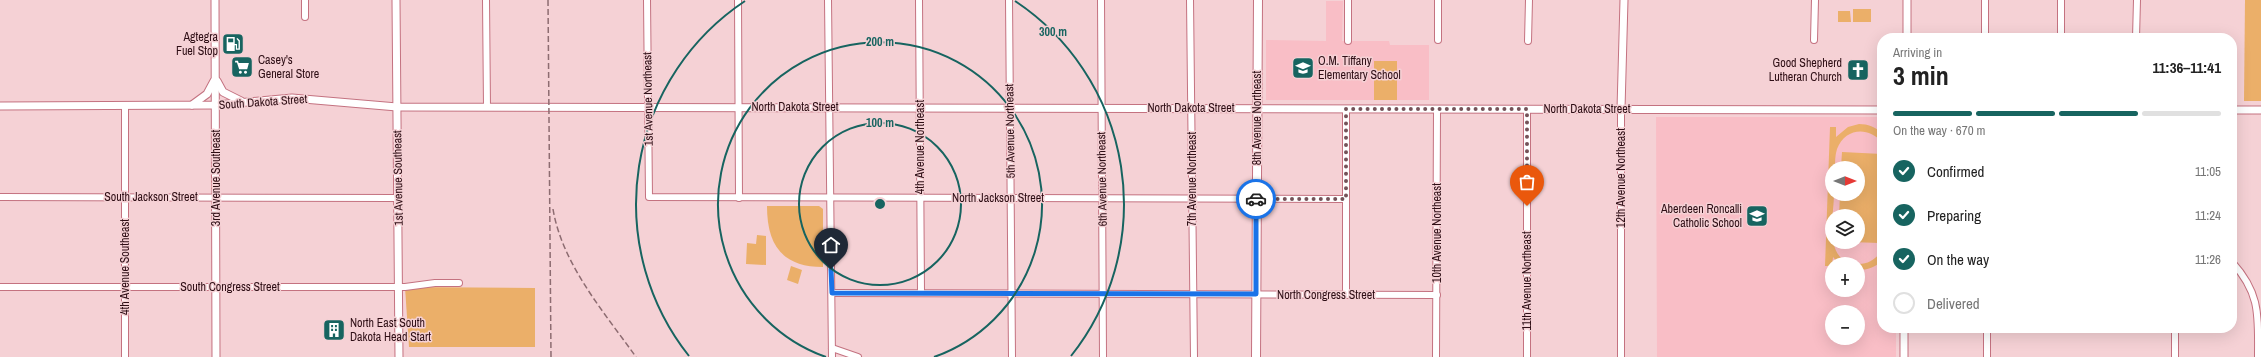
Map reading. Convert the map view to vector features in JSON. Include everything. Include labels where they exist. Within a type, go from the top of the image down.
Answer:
[{"type":"main road","name":"8th Avenue Northeast","points":[[1256,357],[1258,0]]},
{"type":"street","name":"3rd Avenue Southeast","points":[[215,0],[216,357]]},
{"type":"street","points":[[305,0],[305,17]]},
{"type":"street","name":"1st Avenue Southeast","points":[[396,0],[399,357]]},
{"type":"street","points":[[486,0],[487,107]]},
{"type":"street","name":"1st Avenue Northeast","points":[[647,0],[649,197]]},
{"type":"street","points":[[738,0],[740,198]]},
{"type":"street","points":[[828,0],[832,357]]},
{"type":"street","name":"4th Avenue Northeast","points":[[919,0],[921,293]]},
{"type":"street","name":"5th Avenue Northeast","points":[[1009,0],[1012,357]]},
{"type":"street","name":"6th Avenue Northeast","points":[[1101,0],[1104,357]]},
{"type":"street","name":"7th Avenue Northeast","points":[[1190,0],[1194,357]]},
{"type":"street","points":[[1348,0],[1348,41]]},
{"type":"street","points":[[1438,0],[1438,40]]},
{"type":"street","points":[[1528,0],[1528,41]]},
{"type":"street","name":"12th Avenue Northeast","points":[[1621,357],[1621,109],[1624,0]]},
{"type":"street","points":[[1814,40],[1815,0]]},
{"type":"street","points":[[1907,0],[1907,33]]},
{"type":"street","points":[[1985,0],[1985,33]]},
{"type":"street","points":[[2061,0],[2061,33]]},
{"type":"street","points":[[2136,33],[2137,0]]},
{"type":"street","points":[[216,77],[223,92],[231,98],[247,102]]},
{"type":"street","points":[[191,105],[207,94],[216,77]]},
{"type":"street","name":"South Dakota Street","points":[[0,106],[216,105],[305,98],[397,107],[549,107]]},
{"type":"street","name":"4th Avenue Southeast","points":[[124,105],[125,357]]},
{"type":"street","name":"North Dakota Street","points":[[549,107],[1877,110]]},
{"type":"street","points":[[1346,109],[1346,295]]},
{"type":"street","name":"10th Avenue Northeast","points":[[1436,357],[1437,109]]},
{"type":"street","name":"11th Avenue Northeast","points":[[1527,109],[1527,357]]},
{"type":"street","points":[[2237,110],[2261,110]]},
{"type":"street","name":"South Jackson Street","points":[[0,197],[398,198]]},
{"type":"street","name":"North Jackson Street","points":[[649,197],[830,199],[1346,199]]},
{"type":"street","points":[[2237,268],[2247,279],[2256,298],[2258,357]]},
{"type":"street","name":"South Congress Street","points":[[0,287],[399,287],[435,283],[459,283]]},
{"type":"street","name":"North Congress Street","points":[[832,293],[1437,295]]},
{"type":"street","points":[[1904,333],[1904,357]]},
{"type":"street","points":[[1987,333],[1987,357]]},
{"type":"street","points":[[2175,333],[2175,357]]},
{"type":"street","points":[[832,348],[846,355],[858,357]]},
{"type":"shaded area","points":[[2245,0],[2261,0],[2261,101],[2244,101]]},
{"type":"shaded area","points":[[1326,1],[1343,1],[1342,41],[1389,41],[1390,45],[1429,45],[1429,100],[1266,100],[1266,40],[1326,41]]},
{"type":"shaded area","points":[[1853,9],[1871,9],[1871,22],[1853,22]]},
{"type":"shaded area","points":[[1838,11],[1850,11],[1851,22],[1838,22]]},
{"type":"shaded area","points":[[1374,61],[1397,61],[1397,100],[1374,100]]},
{"type":"shaded area","points":[[1656,117],[1877,117],[1877,333],[1896,333],[1896,357],[1657,357]]},
{"type":"shaded area","points":[[1859,124],[1868,125],[1877,130],[1877,138],[1870,133],[1851,133],[1845,137],[1837,149],[1835,161],[1829,161],[1830,127],[1836,127],[1836,137],[1848,127]]},
{"type":"shaded area","points":[[1842,152],[1877,154],[1877,243],[1865,242],[1865,209],[1839,209],[1840,201],[1865,201],[1865,161],[1841,161]]},
{"type":"shaded area","points":[[1827,201],[1834,201],[1833,209],[1827,209]]},
{"type":"shaded area","points":[[767,206],[819,206],[823,209],[823,267],[797,263],[787,258],[780,251],[770,232]]},
{"type":"shaded area","points":[[757,235],[766,236],[766,265],[746,264],[747,243],[756,244]]},
{"type":"shaded area","points":[[1826,249],[1836,249],[1840,257],[1833,257],[1825,257]]},
{"type":"shaded area","points":[[1877,257],[1877,265],[1865,269],[1865,263]]},
{"type":"shaded area","points":[[791,266],[802,270],[798,284],[787,280]]},
{"type":"shaded area","points":[[405,287],[535,288],[535,347],[409,347]]},
{"type":"railway","points":[[548,0],[551,357]]},
{"type":"railway","points":[[553,209],[565,249],[575,268],[598,305],[636,357]]},
{"type":"way so far","points":[[1256,199],[1346,199],[1346,109],[1527,109],[1527,206]]},
{"type":"place","name":"Agtegra Fuel Stop","points":[[233,44]]},
{"type":"place","name":"Casey's General Store","points":[[242,67]]},
{"type":"place","name":"O.M. Tiffany Elementary School","points":[[1303,68]]},
{"type":"place","name":"Good Shepherd Lutheran Church","points":[[1858,70]]},
{"type":"place","name":"Aberdeen Roncalli Catholic School","points":[[1757,216]]},
{"type":"place","name":"North East South Dakota Head Start","points":[[334,330]]},
{"type":"route","points":[[831,269],[832,293],[1256,294],[1256,199]]}]
